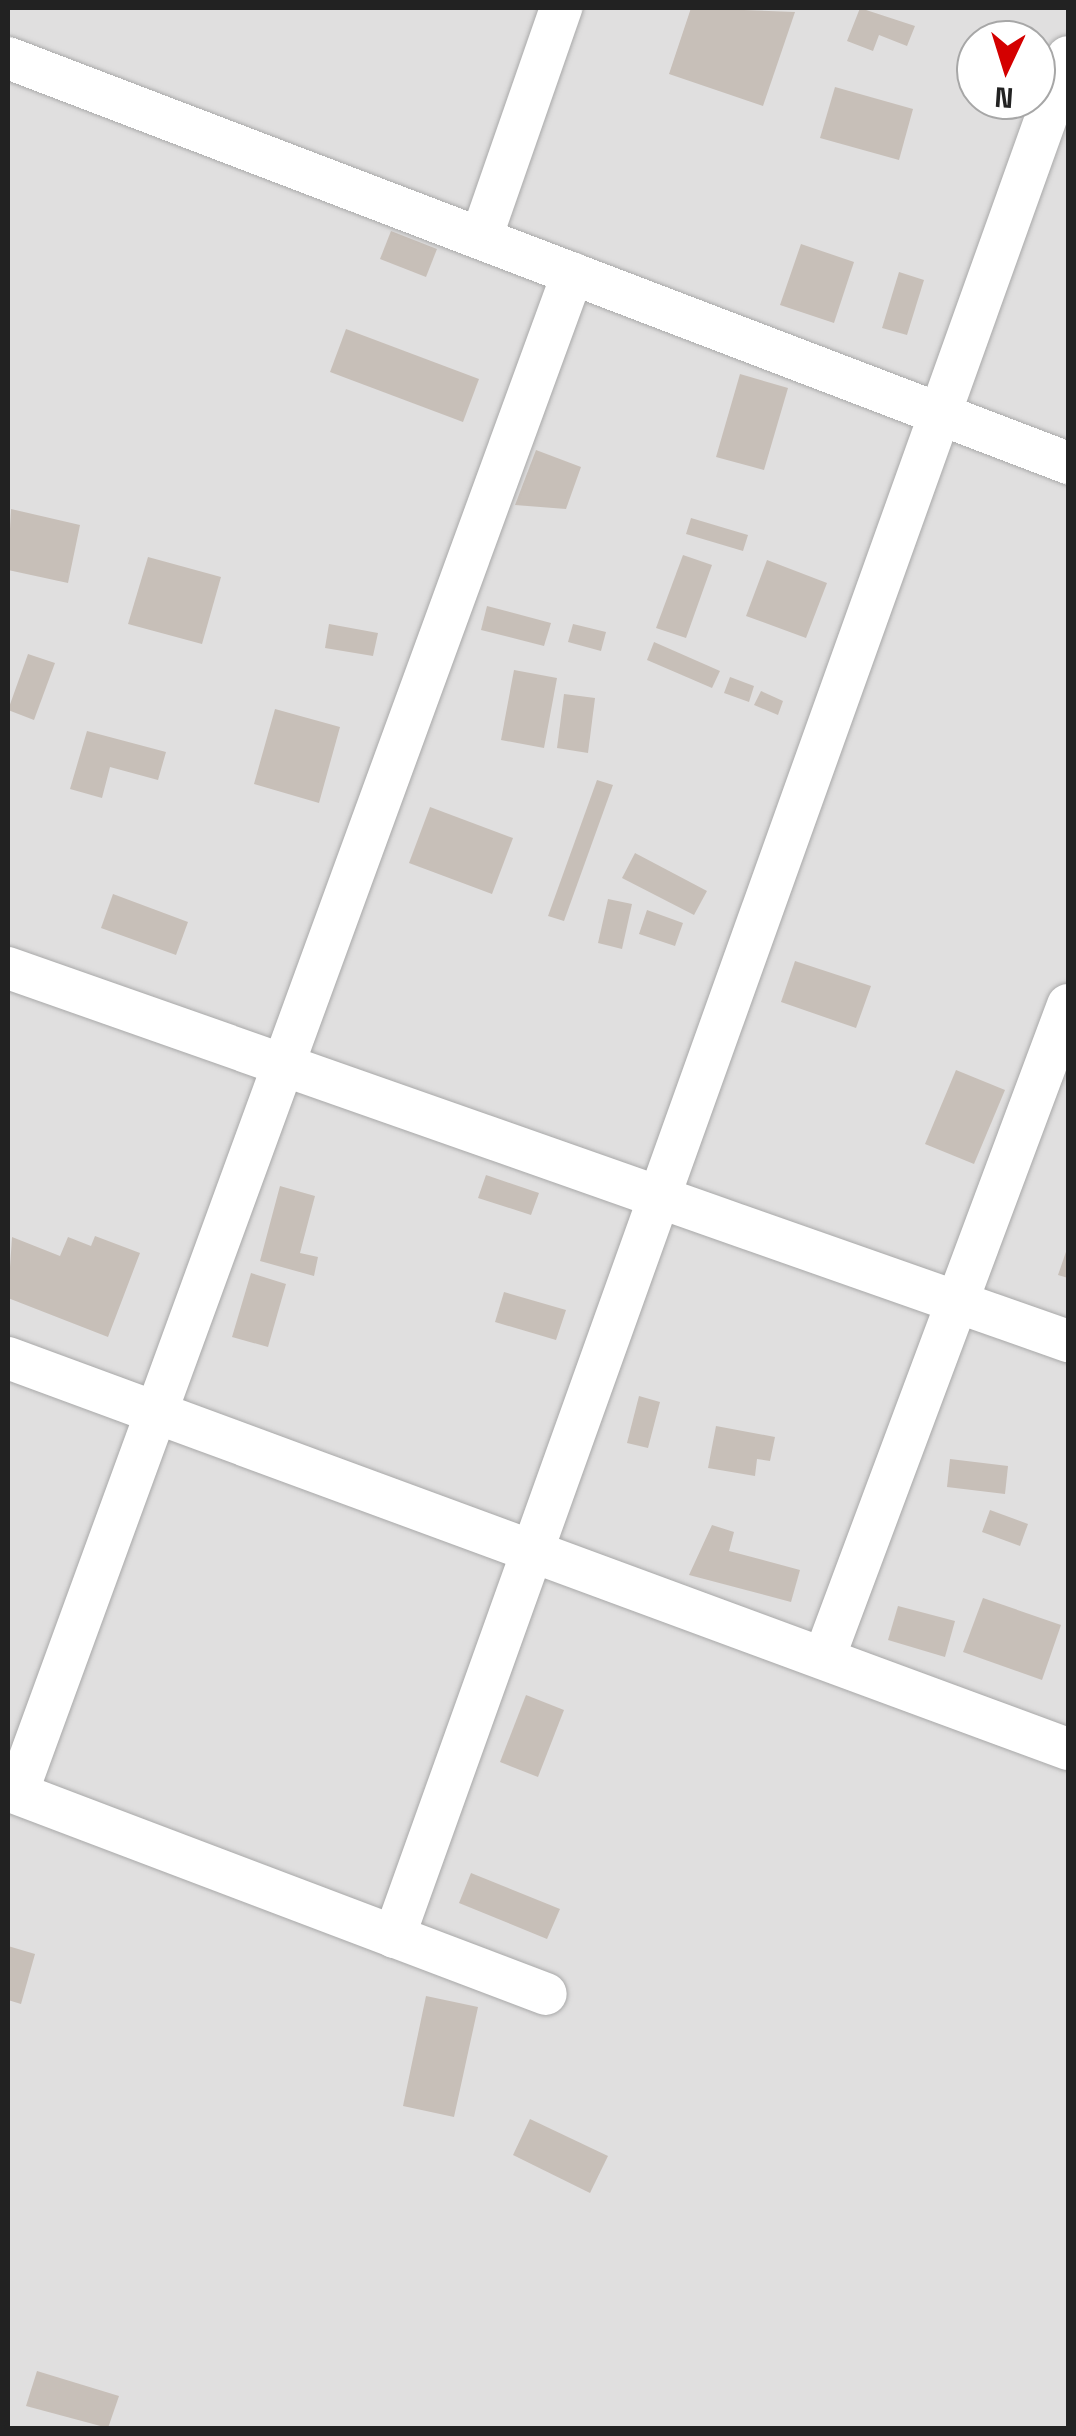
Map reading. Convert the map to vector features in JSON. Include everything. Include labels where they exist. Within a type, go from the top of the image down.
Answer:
[{"type":"street","points":[[481,238],[561,8]]},
{"type":"street","points":[[8,58],[1068,463]]},
{"type":"street","points":[[394,1937],[940,414],[1057,123],[1068,58]]},
{"type":"street","points":[[546,1994],[12,1792],[156,1413],[573,273]]},
{"type":"street","points":[[8,968],[1068,1341]]},
{"type":"street","points":[[824,1658],[1068,1005]]},
{"type":"street","points":[[8,1358],[1068,1749]]},
{"type":"shaded area","points":[[8,8],[1068,8],[1068,2428],[8,2428]]},
{"type":"building","points":[[691,8],[795,12],[763,106],[669,74]]},
{"type":"building","points":[[860,8],[915,26],[907,46],[879,35],[873,51],[847,41]]},
{"type":"building","points":[[835,87],[913,109],[899,160],[820,138]]},
{"type":"building","points":[[391,231],[437,249],[426,277],[380,259]]},
{"type":"building","points":[[801,244],[854,262],[834,323],[780,305]]},
{"type":"building","points":[[899,272],[924,280],[907,335],[882,328]]},
{"type":"building","points":[[346,329],[479,379],[463,422],[330,372]]},
{"type":"building","points":[[740,374],[788,388],[764,470],[716,457]]},
{"type":"building","points":[[536,450],[581,467],[566,509],[515,505]]},
{"type":"building","points":[[11,509],[80,525],[68,583],[8,570]]},
{"type":"building","points":[[691,518],[748,535],[743,551],[686,534]]},
{"type":"building","points":[[683,555],[712,565],[686,638],[656,628]]},
{"type":"building","points":[[148,557],[221,577],[202,644],[128,624]]},
{"type":"building","points":[[767,560],[827,583],[806,638],[746,616]]},
{"type":"building","points":[[487,606],[551,623],[544,646],[481,630]]},
{"type":"building","points":[[329,624],[378,633],[373,656],[325,648]]},
{"type":"building","points":[[573,624],[606,632],[601,651],[568,642]]},
{"type":"building","points":[[654,642],[720,671],[712,688],[647,660]]},
{"type":"building","points":[[28,654],[55,663],[34,720],[8,710]]},
{"type":"building","points":[[514,670],[557,678],[544,748],[501,740]]},
{"type":"building","points":[[730,677],[754,686],[749,702],[724,693]]},
{"type":"building","points":[[761,691],[783,701],[778,715],[754,705]]},
{"type":"building","points":[[564,694],[595,698],[588,753],[557,748]]},
{"type":"building","points":[[275,709],[340,727],[319,803],[254,784]]},
{"type":"building","points":[[87,731],[166,752],[158,780],[110,767],[102,798],[70,789]]},
{"type":"building","points":[[597,780],[613,785],[564,921],[548,916]]},
{"type":"building","points":[[430,807],[513,838],[492,894],[409,863]]},
{"type":"building","points":[[635,853],[707,891],[694,915],[622,878]]},
{"type":"building","points":[[113,894],[188,922],[176,955],[101,928]]},
{"type":"building","points":[[608,899],[632,904],[622,949],[598,943]]},
{"type":"building","points":[[647,910],[683,923],[675,946],[639,934]]},
{"type":"building","points":[[795,961],[871,986],[856,1028],[781,1002]]},
{"type":"building","points":[[956,1070],[1005,1090],[974,1164],[925,1144]]},
{"type":"building","points":[[486,1175],[539,1193],[531,1215],[478,1198]]},
{"type":"building","points":[[280,1186],[315,1196],[300,1253],[318,1257],[314,1276],[260,1261]]},
{"type":"building","points":[[95,1236],[140,1253],[108,1337],[8,1298],[12,1237],[60,1256],[68,1237],[91,1246]]},
{"type":"building","points":[[1068,1246],[1068,1278],[1058,1275]]},
{"type":"building","points":[[251,1273],[286,1284],[268,1347],[232,1337]]},
{"type":"building","points":[[504,1292],[566,1310],[556,1340],[495,1322]]},
{"type":"building","points":[[639,1396],[660,1402],[648,1448],[627,1443]]},
{"type":"building","points":[[716,1426],[775,1437],[770,1461],[757,1459],[755,1476],[708,1468]]},
{"type":"building","points":[[950,1459],[1008,1466],[1005,1494],[947,1487]]},
{"type":"building","points":[[990,1510],[1028,1524],[1020,1546],[982,1532]]},
{"type":"building","points":[[712,1525],[734,1532],[729,1551],[800,1570],[791,1602],[689,1575]]},
{"type":"building","points":[[983,1598],[1061,1625],[1042,1680],[963,1652]]},
{"type":"building","points":[[898,1606],[955,1621],[945,1657],[888,1640]]},
{"type":"building","points":[[526,1695],[564,1710],[538,1777],[500,1762]]},
{"type":"building","points":[[471,1873],[560,1909],[547,1939],[459,1903]]},
{"type":"building","points":[[8,1946],[35,1954],[21,2004],[8,2000]]},
{"type":"building","points":[[426,1996],[478,2007],[454,2117],[403,2106]]},
{"type":"building","points":[[530,2119],[608,2156],[590,2193],[513,2155]]},
{"type":"building","points":[[37,2371],[119,2396],[108,2428],[26,2406]]}]
